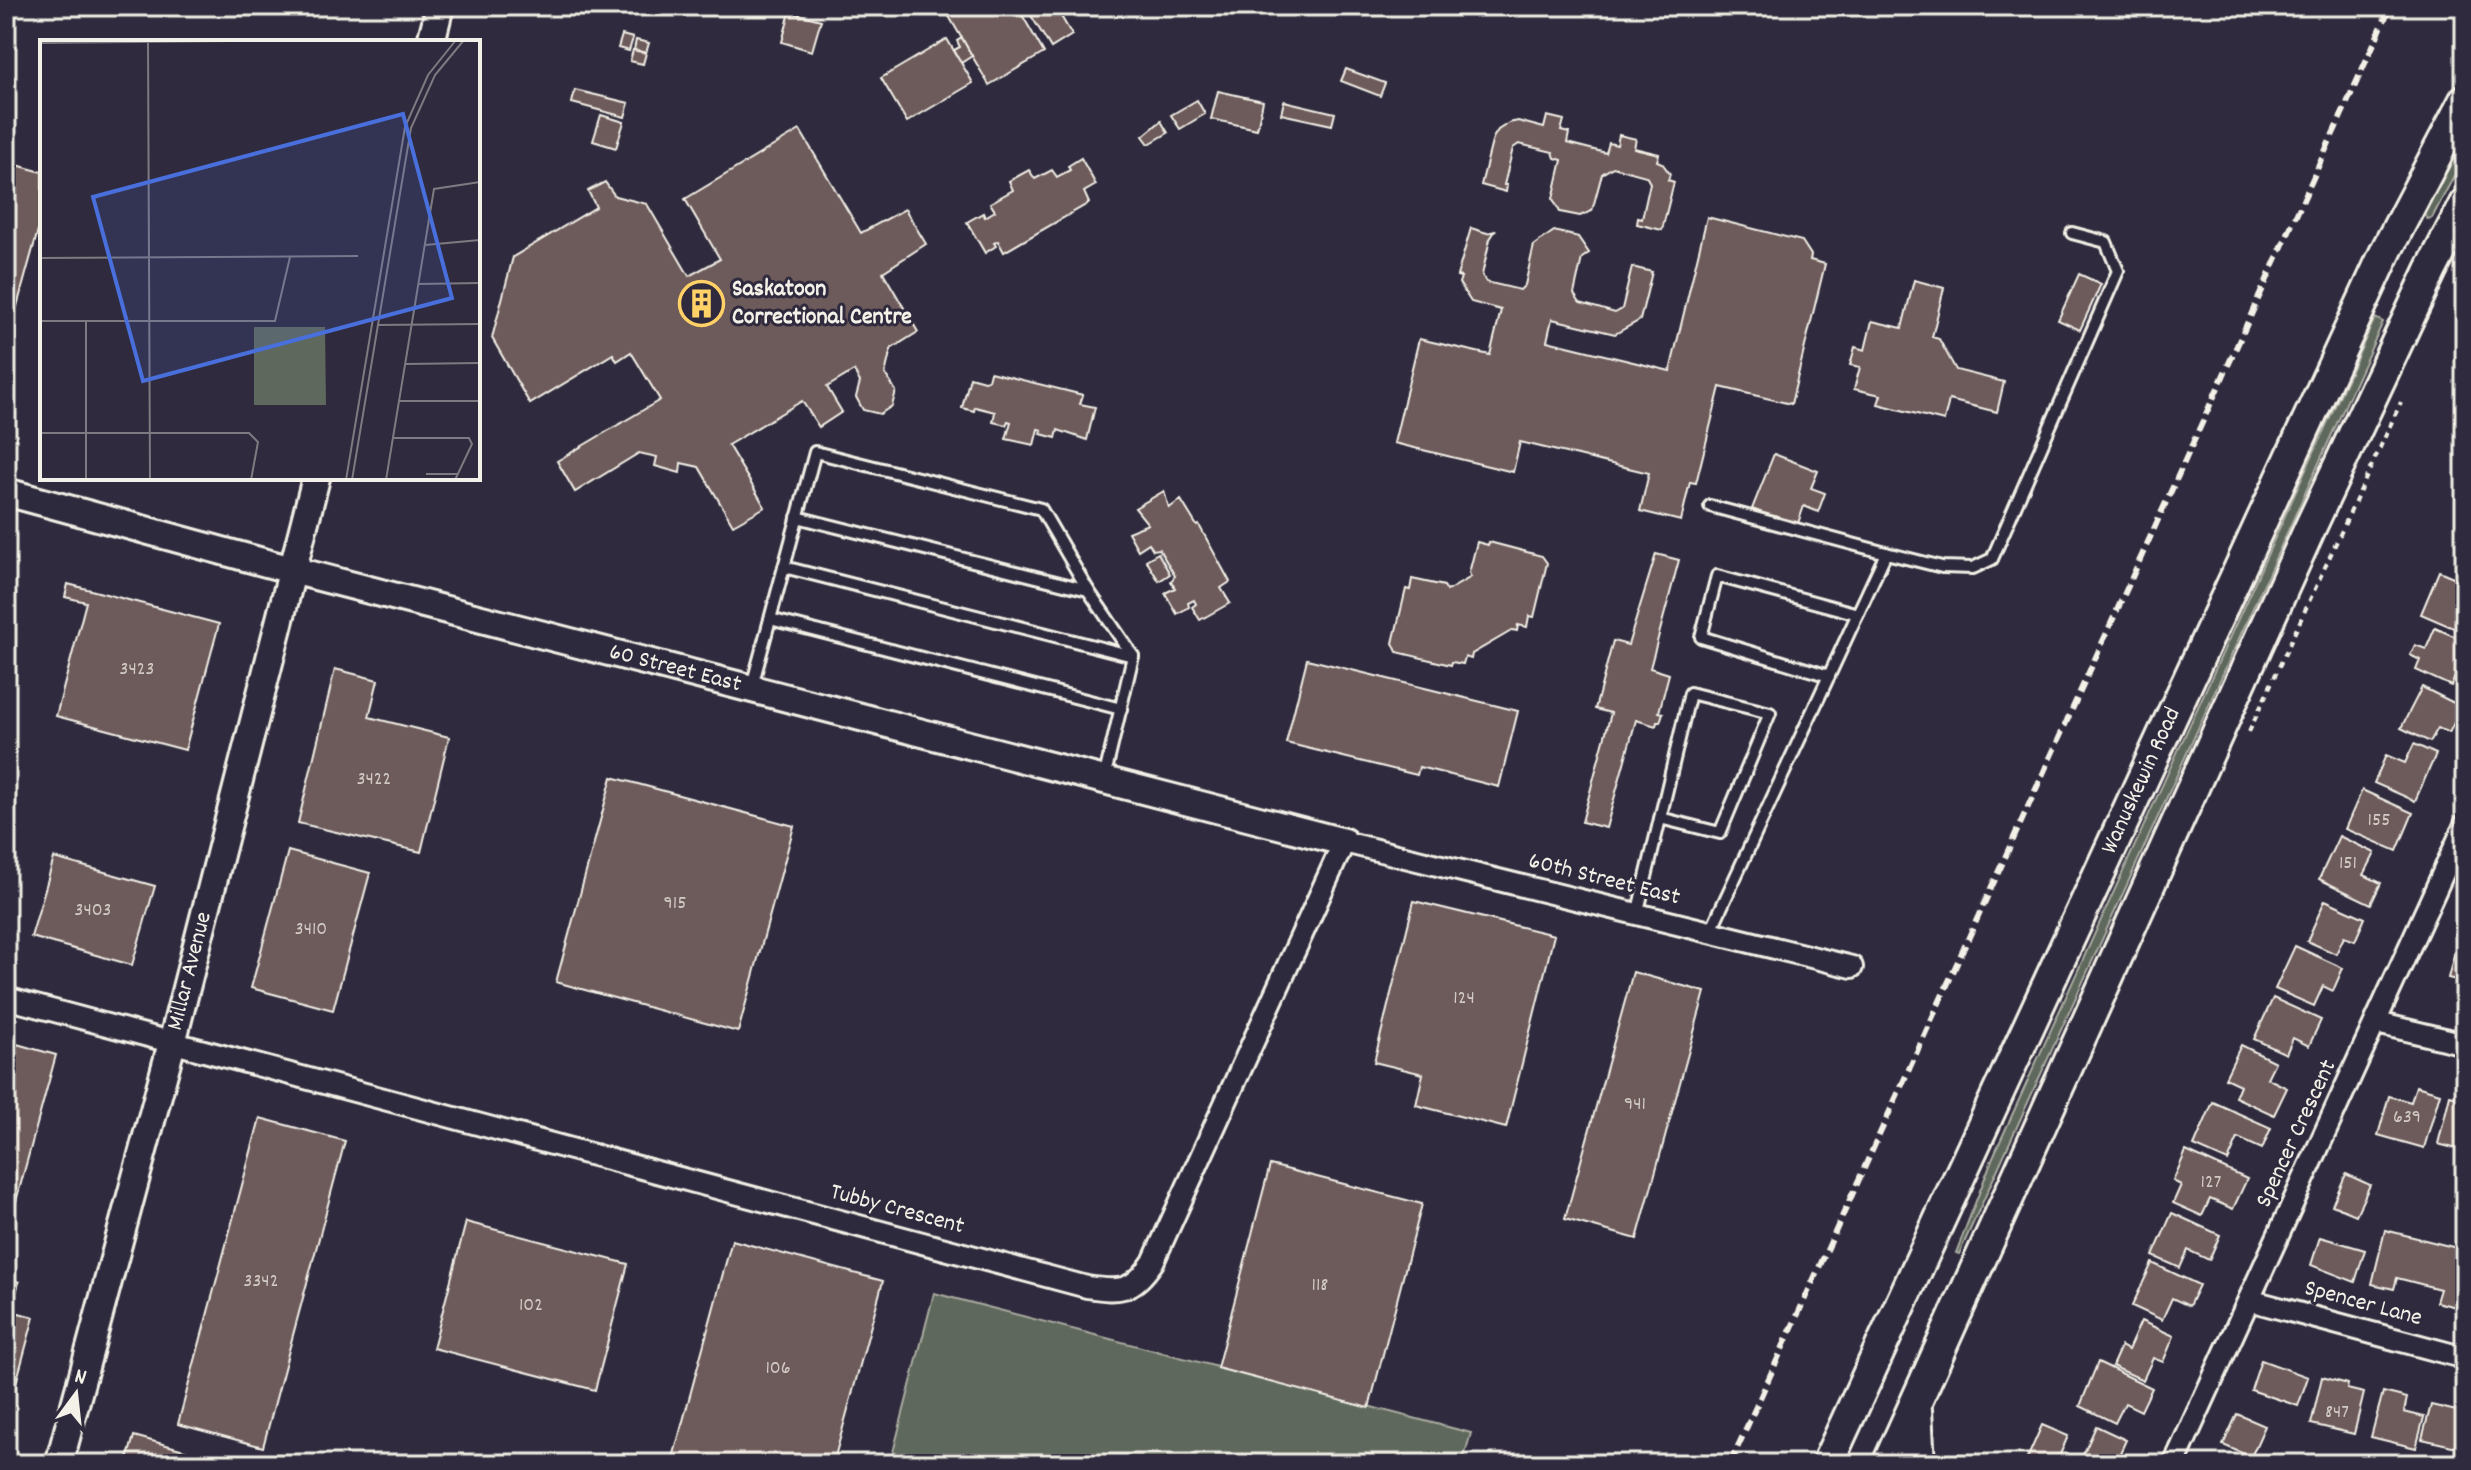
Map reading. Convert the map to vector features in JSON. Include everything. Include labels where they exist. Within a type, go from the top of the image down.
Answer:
[{"type":"main road","name":"Wanuskewin Road","points":[[1827,1464],[2387,249],[2465,100]]},
{"type":"main road","name":"Wanuskewin Road","points":[[1888,1464],[2310,528],[2465,204]]},
{"type":"main road","points":[[1916,1401],[1919,1464]]},
{"type":"street","points":[[432,40],[440,6]]},
{"type":"street","name":"Millar Avenue","points":[[59,1464],[172,1043],[315,480]]},
{"type":"street","name":"60 Street East","points":[[6,492],[292,570],[1344,842]]},
{"type":"street","name":"Spencer Crescent","points":[[2174,1464],[2465,825]]},
{"type":"street","name":"Tubby Crescent","points":[[6,998],[1087,1287],[1126,1289],[1142,1278],[1153,1262],[1344,842]]},
{"type":"street","name":"60th Street East","points":[[1344,842],[1852,967]]},
{"type":"street","points":[[2377,1023],[2465,1044]]},
{"type":"street","name":"Spencer Lane","points":[[2249,1300],[2465,1358]]},
{"type":"lane","points":[[1710,506],[1942,567],[1973,568],[1992,559],[2118,271],[2106,242],[2072,233]]},
{"type":"lane","points":[[752,688],[815,452],[1041,509],[1088,590],[1133,656],[1104,779]]},
{"type":"lane","points":[[797,517],[1088,590]]},
{"type":"lane","points":[[1710,932],[1886,553]]},
{"type":"lane","points":[[784,567],[1133,656]]},
{"type":"lane","points":[[1829,676],[1701,637],[1717,576],[1858,614]]},
{"type":"lane","points":[[770,619],[1121,709]]},
{"type":"lane","points":[[1637,915],[1660,818],[1690,693],[1770,713],[1720,833],[1660,818]]},
{"type":"green space","points":[[2465,135],[2465,155],[2432,218],[2427,219],[2425,210]]},
{"type":"green space","points":[[2375,318],[2383,322],[1959,1254],[1956,1253],[1993,1157]]},
{"type":"green space","points":[[934,1293],[1471,1433],[1462,1464],[890,1464]]},
{"type":"building","points":[[943,6],[1017,6],[1044,53],[989,85]]},
{"type":"building","points":[[1038,6],[1055,6],[1072,35],[1051,48],[1029,12]]},
{"type":"building","points":[[790,12],[821,20],[812,51],[782,42]]},
{"type":"building","points":[[622,35],[633,38],[629,51],[618,48]]},
{"type":"building","points":[[962,38],[972,56],[961,63],[954,50],[960,47],[957,41]]},
{"type":"building","points":[[947,39],[973,83],[907,122],[881,78]]},
{"type":"building","points":[[636,40],[649,43],[646,53],[634,50]]},
{"type":"building","points":[[633,50],[646,53],[643,64],[630,61]]},
{"type":"building","points":[[1346,69],[1385,83],[1380,96],[1341,81]]},
{"type":"building","points":[[575,90],[629,103],[625,117],[572,103]]},
{"type":"building","points":[[1218,91],[1263,101],[1257,129],[1211,119]]},
{"type":"building","points":[[1197,100],[1205,114],[1180,129],[1171,115]]},
{"type":"building","points":[[1284,101],[1335,113],[1332,125],[1281,114]]},
{"type":"building","points":[[601,115],[624,122],[616,148],[593,141]]},
{"type":"building","points":[[1547,116],[1564,120],[1561,131],[1569,133],[1567,143],[1606,153],[1609,143],[1617,145],[1619,135],[1636,139],[1634,148],[1659,154],[1657,161],[1670,174],[1668,180],[1674,182],[1662,230],[1637,224],[1638,218],[1642,219],[1650,183],[1646,176],[1613,167],[1602,174],[1592,211],[1580,216],[1560,212],[1553,199],[1562,160],[1555,158],[1553,152],[1519,144],[1513,148],[1504,185],[1507,185],[1506,192],[1481,185],[1493,138],[1498,130],[1518,121],[1544,128]]},
{"type":"building","points":[[1161,121],[1168,133],[1149,144],[1143,136]]},
{"type":"building","name":"Saskatoon Correctional Centre","points":[[800,130],[861,233],[905,209],[926,244],[883,272],[918,332],[891,349],[885,374],[896,391],[892,406],[880,414],[863,410],[856,397],[860,382],[854,371],[827,387],[842,412],[819,427],[802,401],[728,445],[765,507],[733,525],[699,467],[681,463],[680,473],[655,466],[657,457],[639,453],[575,492],[557,461],[660,400],[631,352],[617,361],[613,354],[530,404],[492,338],[513,257],[596,207],[588,191],[605,182],[615,196],[647,204],[689,276],[720,259],[685,199]]},
{"type":"building","points":[[1081,158],[1096,185],[1084,192],[1089,203],[1004,252],[998,241],[985,253],[967,222],[983,213],[985,217],[995,211],[990,203],[1013,190],[1009,181],[1029,170],[1035,179],[1052,170],[1057,177],[1070,170],[1068,166]]},
{"type":"building","points":[[6,162],[40,171],[40,223],[6,346]]},
{"type":"building","points":[[1707,217],[1802,241],[1811,255],[1810,260],[1825,264],[1791,404],[1720,387],[1696,483],[1690,482],[1681,521],[1640,511],[1649,473],[1520,442],[1513,472],[1394,443],[1419,339],[1490,355],[1501,310],[1471,302],[1459,283],[1461,277],[1457,276],[1471,228],[1487,233],[1495,231],[1490,239],[1482,275],[1486,282],[1520,290],[1525,285],[1534,245],[1554,231],[1578,237],[1589,253],[1582,258],[1574,294],[1580,303],[1615,313],[1622,309],[1632,267],[1652,272],[1640,320],[1615,334],[1552,319],[1547,341],[1670,371]]},
{"type":"building","points":[[2079,274],[2101,284],[2080,330],[2058,320]]},
{"type":"building","points":[[1914,280],[1944,288],[1932,337],[1939,339],[1956,370],[2004,382],[1997,412],[1949,400],[1944,421],[1878,404],[1881,395],[1854,389],[1860,367],[1850,365],[1855,347],[1865,350],[1872,321],[1902,328]]},
{"type":"building","points":[[990,372],[1083,395],[1080,404],[1095,407],[1087,440],[1058,430],[1056,438],[1041,434],[1042,430],[1038,429],[1034,445],[1006,439],[1011,422],[1008,421],[1006,425],[993,422],[995,412],[975,407],[974,411],[962,408],[970,377],[988,380]]},
{"type":"building","points":[[1774,454],[1818,471],[1811,488],[1825,493],[1818,512],[1804,506],[1797,526],[1752,509]]},
{"type":"building","points":[[1164,491],[1169,508],[1181,500],[1199,525],[1230,582],[1221,588],[1230,603],[1200,620],[1192,607],[1196,604],[1194,600],[1177,614],[1165,593],[1175,588],[1171,581],[1175,576],[1159,549],[1153,550],[1149,543],[1138,550],[1128,532],[1148,524],[1135,508]]},
{"type":"building","points":[[1477,542],[1488,545],[1489,542],[1542,556],[1547,563],[1534,617],[1529,616],[1527,627],[1518,625],[1517,631],[1513,630],[1472,654],[1471,659],[1465,657],[1463,664],[1452,662],[1451,665],[1397,652],[1393,643],[1406,589],[1410,590],[1412,579],[1444,586],[1447,591],[1471,577],[1469,573]]},
{"type":"building","points":[[1158,553],[1170,574],[1159,581],[1146,560]]},
{"type":"building","points":[[1656,554],[1679,560],[1650,668],[1669,674],[1659,712],[1663,713],[1656,726],[1636,720],[1606,828],[1582,822],[1611,713],[1595,709],[1613,641],[1628,645]]},
{"type":"building","points":[[2439,571],[2465,582],[2465,633],[2421,614]]},
{"type":"building","points":[[68,584],[219,624],[185,750],[56,716],[86,602],[65,597]]},
{"type":"building","points":[[2435,628],[2465,641],[2465,671],[2459,668],[2451,686],[2416,670],[2420,660],[2410,655],[2415,645],[2426,649]]},
{"type":"building","points":[[1307,659],[1518,711],[1499,787],[1419,767],[1417,775],[1286,743]]},
{"type":"building","points":[[335,669],[378,680],[369,717],[449,737],[421,852],[298,823]]},
{"type":"building","points":[[2422,687],[2462,707],[2449,733],[2438,728],[2430,742],[2401,728]]},
{"type":"building","points":[[2414,744],[2436,754],[2415,801],[2374,783],[2386,755],[2405,763]]},
{"type":"building","points":[[612,777],[794,826],[738,1032],[556,982]]},
{"type":"building","points":[[2362,790],[2413,813],[2397,851],[2345,829]]},
{"type":"building","points":[[2339,836],[2375,853],[2364,875],[2381,883],[2371,904],[2319,879]]},
{"type":"building","points":[[288,851],[370,873],[333,1010],[251,988]]},
{"type":"building","points":[[54,858],[155,886],[132,965],[31,937]]},
{"type":"building","points":[[2325,900],[2365,918],[2355,941],[2344,937],[2336,954],[2307,941]]},
{"type":"building","points":[[1414,901],[1554,935],[1506,1128],[1416,1105],[1423,1074],[1374,1062]]},
{"type":"building","points":[[2295,946],[2343,968],[2333,991],[2323,986],[2314,1006],[2275,989]]},
{"type":"building","points":[[2455,951],[2465,954],[2465,982],[2448,978]]},
{"type":"building","points":[[1633,972],[1705,992],[1637,1239],[1565,1219]]},
{"type":"building","points":[[2273,998],[2321,1020],[2309,1046],[2293,1038],[2286,1054],[2254,1039]]},
{"type":"building","points":[[6,1041],[56,1055],[15,1205],[6,1202]]},
{"type":"building","points":[[2241,1045],[2275,1062],[2267,1078],[2287,1088],[2274,1115],[2235,1097],[2240,1085],[2225,1078]]},
{"type":"building","points":[[2416,1086],[2440,1093],[2424,1148],[2378,1135],[2389,1096],[2411,1102]]},
{"type":"building","points":[[2450,1095],[2465,1099],[2465,1151],[2438,1144]]},
{"type":"building","points":[[2213,1102],[2271,1128],[2262,1149],[2238,1138],[2228,1161],[2194,1146]]},
{"type":"building","points":[[260,1118],[345,1141],[263,1447],[178,1424]]},
{"type":"building","points":[[2186,1151],[2247,1179],[2233,1209],[2210,1199],[2202,1216],[2173,1203],[2181,1185],[2173,1181]]},
{"type":"building","points":[[1270,1165],[1422,1204],[1369,1408],[1217,1368]]},
{"type":"building","points":[[2346,1174],[2370,1185],[2356,1215],[2332,1205]]},
{"type":"building","points":[[2172,1213],[2220,1235],[2209,1260],[2188,1250],[2180,1268],[2153,1256]]},
{"type":"building","points":[[466,1222],[628,1264],[595,1390],[433,1348]]},
{"type":"building","points":[[2385,1230],[2465,1250],[2464,1309],[2436,1302],[2440,1289],[2397,1278],[2394,1289],[2372,1284]]},
{"type":"building","points":[[2320,1237],[2365,1250],[2355,1282],[2311,1265]]},
{"type":"building","points":[[732,1240],[883,1281],[833,1464],[695,1464],[673,1458]]},
{"type":"building","points":[[2152,1263],[2199,1285],[2189,1306],[2172,1298],[2162,1320],[2132,1306]]},
{"type":"building","points":[[6,1278],[19,1282],[11,1311],[34,1317],[6,1420]]},
{"type":"building","points":[[2141,1321],[2174,1336],[2163,1362],[2153,1358],[2143,1380],[2112,1366],[2121,1346],[2128,1350]]},
{"type":"building","points":[[2261,1360],[2308,1377],[2298,1406],[2251,1390]]},
{"type":"building","points":[[2098,1362],[2152,1388],[2141,1411],[2125,1403],[2115,1423],[2080,1406]]},
{"type":"building","points":[[2322,1377],[2348,1384],[2347,1389],[2364,1393],[2354,1434],[2311,1424]]},
{"type":"building","points":[[2383,1392],[2407,1398],[2404,1412],[2424,1417],[2416,1448],[2371,1437]]},
{"type":"building","points":[[2431,1405],[2465,1413],[2465,1449],[2422,1439]]},
{"type":"building","points":[[2237,1414],[2265,1426],[2251,1457],[2223,1445]]},
{"type":"building","points":[[2042,1425],[2068,1436],[2056,1464],[2039,1464],[2027,1459]]},
{"type":"building","points":[[2096,1426],[2126,1440],[2115,1464],[2079,1464]]},
{"type":"building","points":[[134,1436],[231,1463],[231,1464],[126,1464]]},
{"type":"railway","points":[[1730,1464],[2391,6]]},
{"type":"place","name":"Saskatoon Correctional Centre","points":[[701,304]]}]
